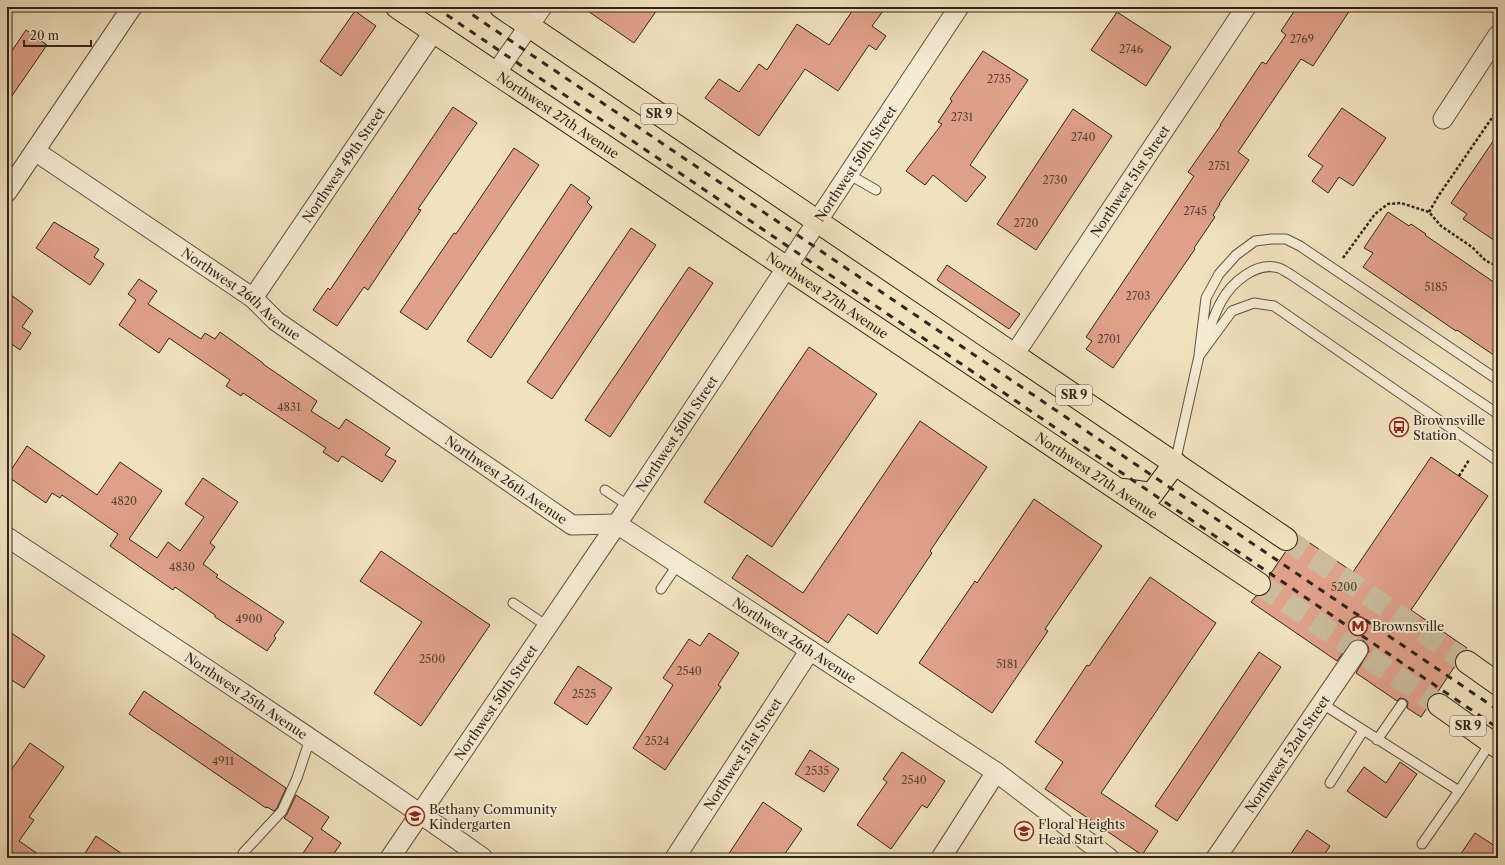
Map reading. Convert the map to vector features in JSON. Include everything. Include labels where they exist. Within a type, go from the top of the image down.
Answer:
[{"type":"main road","name":"Northwest 27th Avenue","points":[[397,7],[1259,584]]},
{"type":"main road","name":"SR 9","points":[[501,7],[1286,539]]},
{"type":"main road","points":[[1118,489],[1152,494],[1175,463]]},
{"type":"main road","points":[[1467,662],[1498,684]]},
{"type":"main road","name":"SR 9","points":[[1439,705],[1494,744]]},
{"type":"street","points":[[7,192],[132,7]]},
{"type":"street","points":[[496,73],[542,7]]},
{"type":"street","name":"Northwest 50th Street","points":[[390,858],[617,524],[959,7]]},
{"type":"street","name":"Northwest 51st Street","points":[[1014,356],[1246,7]]},
{"type":"street","name":"Northwest 49th Street","points":[[253,298],[434,31]]},
{"type":"street","points":[[1443,119],[1498,35]]},
{"type":"street","name":"Northwest 26th Avenue","points":[[36,151],[253,298],[276,321],[572,524],[617,524],[996,772],[1109,858]]},
{"type":"street","name":"Northwest 25th Avenue","points":[[7,537],[420,813],[483,858]]},
{"type":"street","name":"Northwest 51st Street","points":[[675,858],[810,650]]},
{"type":"street","name":"Northwest 52nd Street","points":[[1216,858],[1358,650]]},
{"type":"street","points":[[941,858],[996,772]]},
{"type":"lane","points":[[848,174],[876,190]]},
{"type":"lane","points":[[1175,463],[1199,356],[1206,298],[1220,274],[1236,255],[1255,241],[1286,239],[1300,246],[1498,380]]},
{"type":"lane","points":[[1199,356],[1221,301],[1231,287],[1252,272],[1264,267],[1278,268],[1290,274],[1498,414]]},
{"type":"lane","points":[[1199,356],[1232,311],[1254,303],[1274,306],[1498,461]]},
{"type":"lane","points":[[605,490],[629,506]]},
{"type":"lane","points":[[661,589],[678,564]]},
{"type":"lane","points":[[513,603],[547,626]]},
{"type":"lane","points":[[1321,704],[1458,790]]},
{"type":"lane","points":[[1377,740],[1402,704]]},
{"type":"lane","points":[[1330,783],[1363,731]]},
{"type":"lane","points":[[243,853],[282,811],[297,778],[310,739]]},
{"type":"lane","points":[[1422,844],[1458,790],[1494,744]]},
{"type":"path","points":[[1429,212],[1498,109]]},
{"type":"path","points":[[1334,269],[1375,214],[1388,204],[1401,203],[1429,212],[1441,226],[1463,240],[1486,261],[1498,266]]},
{"type":"building","points":[[582,7],[659,7],[634,43]]},
{"type":"building","points":[[855,7],[886,7],[872,26],[886,36],[876,50],[869,45],[838,91],[805,69],[759,136],[705,98],[719,79],[739,92],[759,64],[767,70],[797,24],[829,45]]},
{"type":"building","points":[[1297,7],[1352,7],[1313,66],[1301,59],[1238,152],[1249,160],[1219,204],[1213,215],[1215,217],[1194,248],[1195,249],[1113,368],[1086,349],[1092,341],[1086,337],[1194,176],[1188,172],[1262,62],[1266,64],[1286,35],[1281,31]]},
{"type":"building","points":[[355,11],[376,26],[341,76],[320,61]]},
{"type":"building","points":[[1117,12],[1171,47],[1146,86],[1091,50]]},
{"type":"building","points":[[26,30],[47,45],[7,103],[7,58]]},
{"type":"building","points":[[983,51],[1028,80],[970,165],[986,177],[966,202],[933,175],[925,185],[906,171],[942,124],[938,122],[952,101],[950,99]]},
{"type":"building","points":[[453,107],[477,123],[418,209],[421,210],[368,290],[364,287],[337,326],[313,310],[328,288],[330,290]]},
{"type":"building","points":[[1342,108],[1386,138],[1353,186],[1339,177],[1328,193],[1312,181],[1323,166],[1308,156]]},
{"type":"building","points":[[1073,109],[1112,136],[1036,250],[997,224]]},
{"type":"building","points":[[1498,134],[1498,243],[1463,219],[1467,214],[1451,203]]},
{"type":"building","points":[[514,148],[539,165],[427,330],[400,312],[454,233],[456,234]]},
{"type":"building","points":[[571,184],[590,198],[587,202],[592,207],[491,358],[467,341]]},
{"type":"building","points":[[1388,212],[1409,226],[1411,224],[1498,285],[1498,358],[1363,267],[1373,253],[1364,248]]},
{"type":"building","points":[[54,222],[99,249],[94,257],[104,264],[90,285],[36,248]]},
{"type":"building","points":[[631,228],[656,245],[552,399],[527,382]]},
{"type":"building","points":[[947,265],[1020,314],[1009,329],[937,280]]},
{"type":"building","points":[[689,267],[713,283],[610,437],[585,420]]},
{"type":"building","points":[[139,279],[157,291],[148,304],[201,339],[205,333],[215,339],[220,332],[317,401],[311,411],[339,429],[346,419],[390,448],[385,455],[396,461],[382,482],[342,456],[338,462],[323,452],[326,448],[243,393],[241,396],[226,386],[230,380],[169,338],[159,353],[119,325],[136,300],[128,294]]},
{"type":"building","points":[[7,292],[33,311],[22,327],[31,333],[20,350],[10,343],[7,348]]},
{"type":"building","points":[[809,347],[877,394],[772,547],[704,502]]},
{"type":"building","points":[[920,421],[987,467],[930,551],[932,553],[877,634],[848,614],[828,643],[732,578],[747,555],[803,593]]},
{"type":"building","points":[[27,446],[97,495],[120,462],[162,491],[129,539],[157,558],[168,542],[180,551],[204,517],[185,504],[203,478],[238,502],[210,543],[215,547],[203,564],[218,575],[216,577],[284,622],[274,636],[276,638],[267,651],[215,617],[215,615],[175,587],[173,590],[110,546],[118,534],[62,495],[60,498],[52,493],[46,503],[7,476]]},
{"type":"building","points":[[1431,457],[1488,496],[1411,610],[1467,648],[1457,655],[1455,666],[1437,693],[1433,694],[1429,698],[1427,708],[1421,717],[1407,708],[1408,702],[1405,699],[1400,698],[1397,701],[1356,673],[1369,651],[1368,646],[1364,641],[1358,639],[1353,640],[1337,661],[1251,602],[1256,596],[1264,595],[1269,591],[1271,584],[1269,576],[1286,551],[1291,550],[1296,546],[1298,535],[1353,572]]},
{"type":"building","points":[[1034,499],[1102,546],[1045,629],[1048,631],[992,713],[919,663],[975,581],[977,583]]},
{"type":"building","points":[[381,551],[490,625],[421,726],[374,693],[422,622],[360,581]]},
{"type":"building","points":[[1150,577],[1216,623],[1101,793],[1158,831],[1142,855],[1045,789],[1063,762],[1035,742],[1087,665],[1089,666]]},
{"type":"building","points":[[7,630],[45,656],[24,688],[7,677]]},
{"type":"building","points":[[709,633],[739,653],[718,685],[721,687],[665,770],[633,748],[673,685],[663,678],[689,639],[700,646]]},
{"type":"building","points":[[1259,652],[1281,667],[1177,821],[1155,806]]},
{"type":"building","points":[[578,666],[612,688],[587,725],[554,703]]},
{"type":"building","points":[[144,691],[286,788],[277,808],[274,811],[267,807],[266,808],[129,714]]},
{"type":"building","points":[[30,743],[64,767],[29,817],[34,820],[19,841],[44,858],[7,858],[7,776]]},
{"type":"building","points":[[810,750],[839,769],[824,792],[795,774]]},
{"type":"building","points":[[902,752],[945,781],[927,808],[922,805],[891,849],[857,825],[887,782],[883,779]]},
{"type":"building","points":[[1400,762],[1417,774],[1386,818],[1347,791],[1364,767],[1386,783]]},
{"type":"building","points":[[296,795],[329,817],[321,829],[341,843],[331,858],[300,858],[313,838],[284,818]]},
{"type":"building","points":[[763,802],[802,829],[782,858],[726,858]]},
{"type":"building","points":[[1307,830],[1330,846],[1322,858],[1288,858]]},
{"type":"building","points":[[1475,833],[1498,848],[1498,858],[1458,858]]},
{"type":"building","points":[[96,836],[128,858],[82,858]]},
{"type":"tunnel","points":[[1286,539],[1467,662]]},
{"type":"tunnel","points":[[1259,584],[1439,705]]},
{"type":"railway","points":[[435,7],[1498,728]]},
{"type":"railway","points":[[461,7],[1498,710]]},
{"type":"place","name":"Brownsville Station","points":[[1399,427]]},
{"type":"place","name":"Brownsville","points":[[1358,626]]},
{"type":"place","name":"Bethany Community Kindergarten","points":[[415,816]]},
{"type":"place","name":"Floral Heights Head Start","points":[[1024,831]]}]
